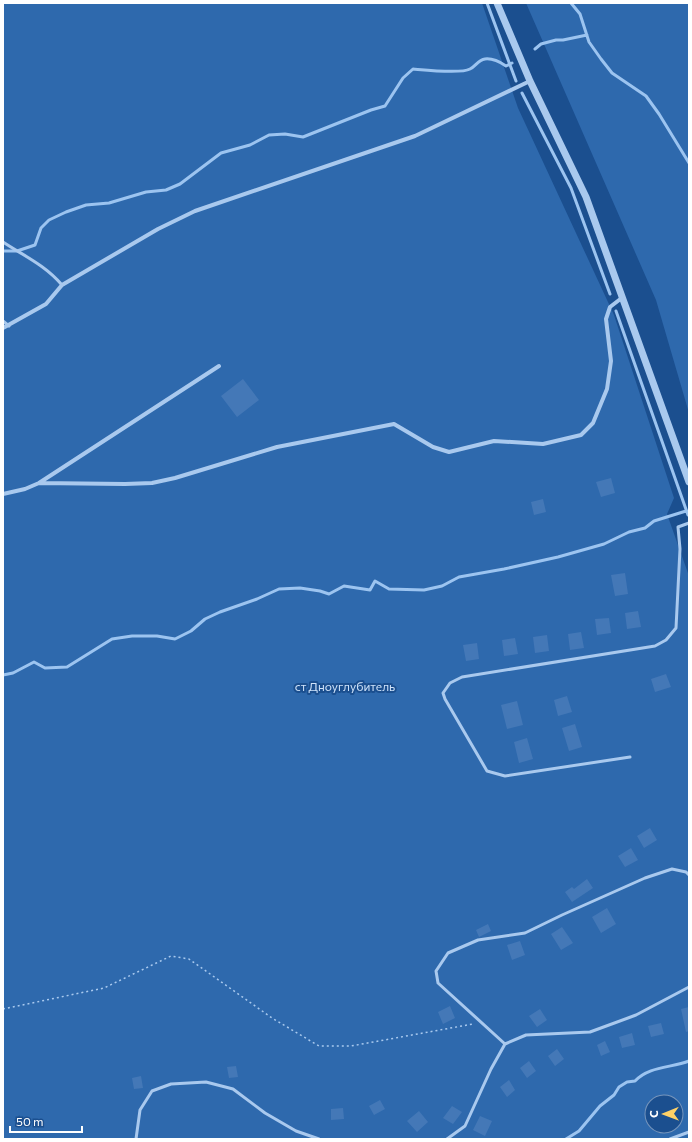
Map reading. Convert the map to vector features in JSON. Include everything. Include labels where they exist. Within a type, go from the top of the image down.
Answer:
[{"type":"street","points":[[497,3],[530,81],[586,196],[689,482]]},
{"type":"street","points":[[3,328],[46,304],[62,285],[158,229],[195,211],[414,136],[530,81]]},
{"type":"street","points":[[39,483],[152,483],[175,478],[277,447],[394,424],[433,447],[449,452],[494,441],[543,444],[581,435],[593,422],[607,389],[611,362],[606,319],[610,307],[622,297]]},
{"type":"street","points":[[3,494],[25,489],[39,483],[219,366]]},
{"type":"lane","points":[[3,242],[53,274],[62,285]]},
{"type":"lane","points":[[3,321],[8,326]]},
{"type":"lane","points":[[630,757],[505,776],[487,771],[445,700],[443,693],[450,683],[462,677],[655,646],[666,640],[676,628],[680,550],[678,527],[689,523]]},
{"type":"lane","points":[[505,1044],[438,982],[436,971],[448,953],[478,940],[525,933],[645,878],[672,869],[686,872],[689,875]]},
{"type":"lane","points":[[448,1139],[465,1126],[505,1044],[526,1035],[590,1032],[636,1015],[689,987]]},
{"type":"lane","points":[[136,1139],[140,1110],[152,1092],[171,1084],[206,1082],[233,1089],[265,1112],[296,1131],[319,1139]]},
{"type":"lane","points":[[670,1139],[689,1132]]},
{"type":"path","points":[[3,1009],[104,988],[171,956],[189,959],[272,1018],[319,1046],[351,1046],[482,1022]]},
{"type":"green space","name":"ст Дноуглубитель","points":[[3,3],[482,3],[518,108],[614,315],[674,498],[667,514],[689,576],[689,1139],[3,1139]]},
{"type":"green space","points":[[526,3],[689,3],[689,413],[656,300]]},
{"type":"building","points":[[243,379],[259,400],[237,417],[221,396]]},
{"type":"building","points":[[611,478],[615,493],[601,497],[596,482]]},
{"type":"building","points":[[543,499],[546,512],[534,515],[531,502]]},
{"type":"building","points":[[625,573],[628,594],[615,596],[611,575]]},
{"type":"building","points":[[638,611],[641,627],[627,629],[625,613]]},
{"type":"building","points":[[609,618],[611,633],[597,635],[595,619]]},
{"type":"building","points":[[581,632],[584,648],[570,650],[568,634]]},
{"type":"building","points":[[547,635],[549,651],[535,653],[533,637]]},
{"type":"building","points":[[515,638],[518,654],[504,656],[502,640]]},
{"type":"building","points":[[477,643],[479,659],[466,661],[463,645]]},
{"type":"building","points":[[666,674],[671,687],[655,692],[651,679]]},
{"type":"building","points":[[567,696],[572,712],[558,716],[554,700]]},
{"type":"building","points":[[517,701],[523,725],[507,729],[501,705]]},
{"type":"building","points":[[575,724],[582,747],[569,751],[562,728]]},
{"type":"building","points":[[527,738],[533,759],[519,763],[514,742]]},
{"type":"building","points":[[650,828],[657,840],[644,848],[637,836]]},
{"type":"building","points":[[631,848],[638,860],[625,867],[618,856]]},
{"type":"building","points":[[587,879],[593,888],[572,902],[565,892],[572,887],[574,889]]},
{"type":"building","points":[[607,908],[616,924],[601,933],[592,917]]},
{"type":"building","points":[[488,924],[491,931],[479,937],[476,930]]},
{"type":"building","points":[[562,927],[573,943],[561,950],[551,934]]},
{"type":"building","points":[[520,941],[525,955],[512,960],[507,945]]},
{"type":"building","points":[[450,1006],[455,1018],[443,1024],[438,1012]]},
{"type":"building","points":[[689,1007],[689,1031],[686,1032],[681,1009]]},
{"type":"building","points":[[540,1009],[547,1020],[537,1027],[529,1016]]},
{"type":"building","points":[[661,1023],[664,1034],[651,1037],[648,1026]]},
{"type":"building","points":[[632,1033],[635,1045],[622,1048],[619,1037]]},
{"type":"building","points":[[605,1041],[610,1052],[601,1056],[597,1045]]},
{"type":"building","points":[[557,1049],[564,1059],[555,1066],[548,1056]]},
{"type":"building","points":[[529,1061],[536,1071],[527,1078],[520,1068]]},
{"type":"building","points":[[236,1066],[238,1077],[229,1078],[227,1067]]},
{"type":"building","points":[[141,1076],[143,1088],[134,1089],[132,1078]]},
{"type":"building","points":[[509,1080],[515,1090],[507,1097],[500,1087]]},
{"type":"building","points":[[380,1100],[385,1109],[374,1115],[369,1106]]},
{"type":"building","points":[[452,1106],[462,1112],[453,1124],[443,1118]]},
{"type":"building","points":[[343,1108],[344,1119],[331,1120],[331,1109]]},
{"type":"building","points":[[419,1111],[428,1122],[417,1132],[407,1121]]},
{"type":"building","points":[[480,1116],[492,1121],[485,1136],[473,1130]]},
{"type":"waterway","points":[[487,3],[516,81]]},
{"type":"waterway","points":[[571,3],[580,14],[589,42],[601,59],[612,73],[646,96],[659,114],[689,163]]},
{"type":"waterway","points":[[535,49],[541,44],[587,35]]},
{"type":"waterway","points":[[3,251],[17,251],[35,245],[41,228],[49,220],[66,212],[86,205],[109,203],[146,192],[166,190],[180,184],[221,153],[250,145],[269,135],[285,134],[303,137],[371,110],[385,106],[403,78],[413,69],[459,71],[470,69],[485,59],[494,60],[506,66],[512,63]]},
{"type":"waterway","points":[[522,93],[571,188],[610,294]]},
{"type":"waterway","points":[[616,311],[688,515]]},
{"type":"waterway","points":[[3,675],[13,673],[34,662],[45,668],[67,667],[112,639],[132,636],[157,636],[175,639],[191,631],[205,619],[279,589],[300,588],[329,594],[344,586],[370,590],[375,581],[389,589],[424,590],[442,586],[459,577],[558,557],[604,544],[629,532],[645,528],[654,521],[686,511]]},
{"type":"waterway","points":[[566,1139],[579,1131],[600,1106],[614,1095],[619,1087],[627,1082],[635,1081],[653,1070],[689,1061]]}]
